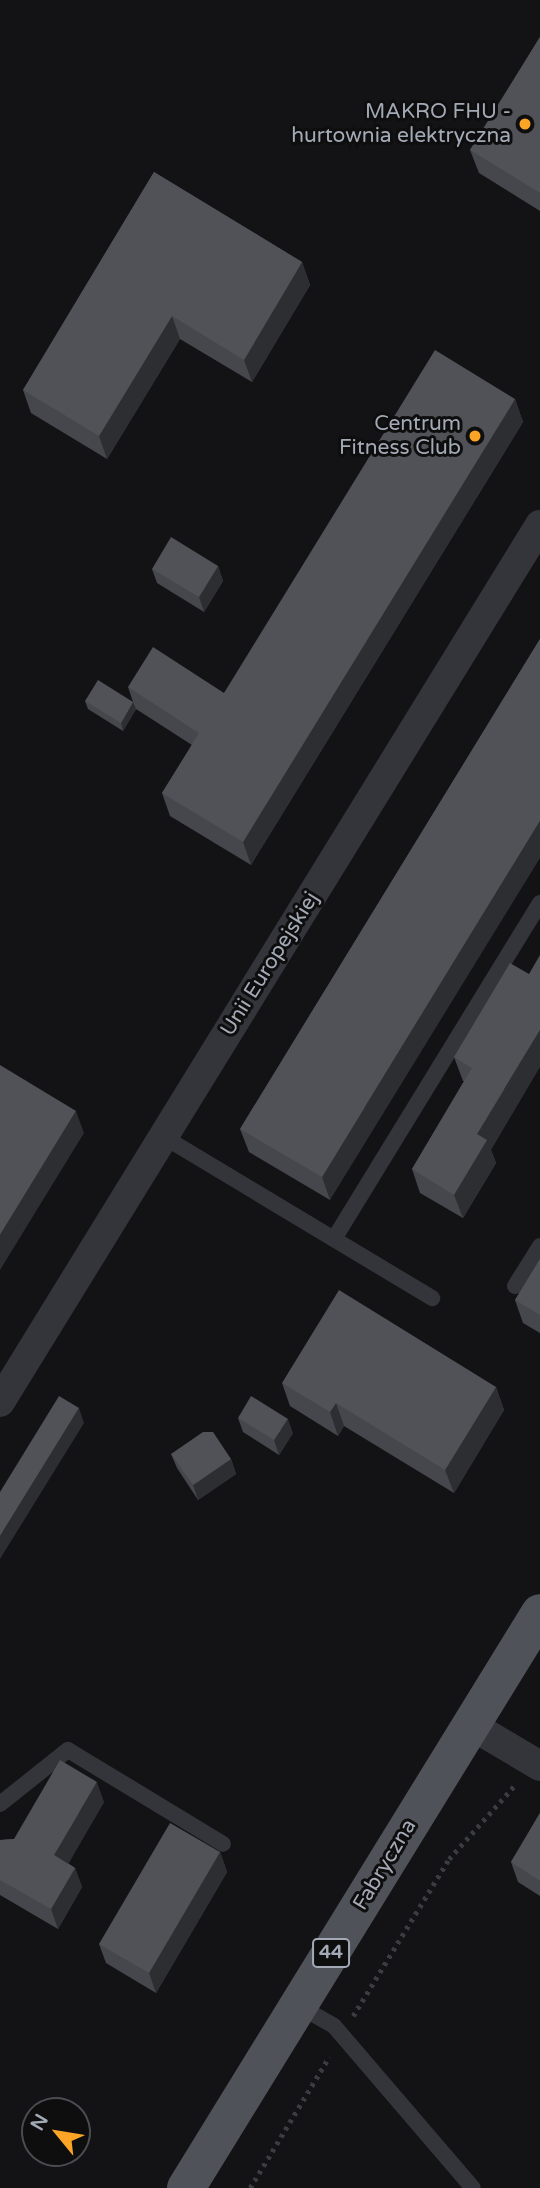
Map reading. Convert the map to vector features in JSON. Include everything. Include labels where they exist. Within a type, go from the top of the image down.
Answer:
[{"type":"main road","name":"Fabryczna","points":[[186,2188],[540,1613]]},
{"type":"street","name":"Unii Europejskiej","points":[[0,1402],[540,525]]},
{"type":"street","points":[[471,1725],[536,1764]]},
{"type":"lane","points":[[334,1240],[540,903]]},
{"type":"lane","points":[[163,1137],[432,1298]]},
{"type":"lane","points":[[516,1286],[540,1246]]},
{"type":"lane","points":[[0,1804],[68,1750],[223,1844]]},
{"type":"lane","points":[[299,2006],[334,2026],[473,2188]]},
{"type":"path","points":[[250,2188],[449,1859],[536,1764]]},
{"type":"building","points":[[540,37],[540,193],[470,150]]},
{"type":"building","points":[[154,172],[302,262],[244,360],[172,316],[99,436],[23,390]]},
{"type":"building","points":[[435,350],[515,399],[243,842],[162,793],[199,733],[128,687],[153,647],[224,693]]},
{"type":"building","points":[[171,537],[218,566],[199,597],[152,569]]},
{"type":"building","points":[[540,639],[540,821],[322,1177],[240,1129]]},
{"type":"building","points":[[98,680],[133,702],[121,723],[85,701]]},
{"type":"building","points":[[540,955],[540,1030],[477,1134],[487,1140],[454,1195],[412,1169],[472,1068],[454,1057],[510,963],[529,974]]},
{"type":"building","points":[[0,1065],[76,1111],[0,1235]]},
{"type":"building","points":[[540,1259],[540,1315],[515,1300]]},
{"type":"building","points":[[339,1290],[496,1387],[445,1470],[336,1403],[330,1412],[282,1383]]},
{"type":"building","points":[[59,1396],[79,1408],[0,1536],[0,1492]]},
{"type":"building","points":[[251,1396],[288,1419],[274,1440],[238,1418]]},
{"type":"building","points":[[203,1432],[213,1432],[231,1459],[193,1485],[171,1454]]},
{"type":"building","points":[[60,1760],[97,1782],[54,1855],[75,1868],[51,1909],[0,1880],[0,1840],[14,1839]]},
{"type":"building","points":[[540,1813],[540,1881],[511,1862]]},
{"type":"building","points":[[170,1823],[220,1852],[149,1973],[99,1944]]},
{"type":"place","name":"MAKRO FHU - hurtownia elektryczna","points":[[525,124]]},
{"type":"place","name":"Centrum Fitness Club","points":[[475,436]]}]
